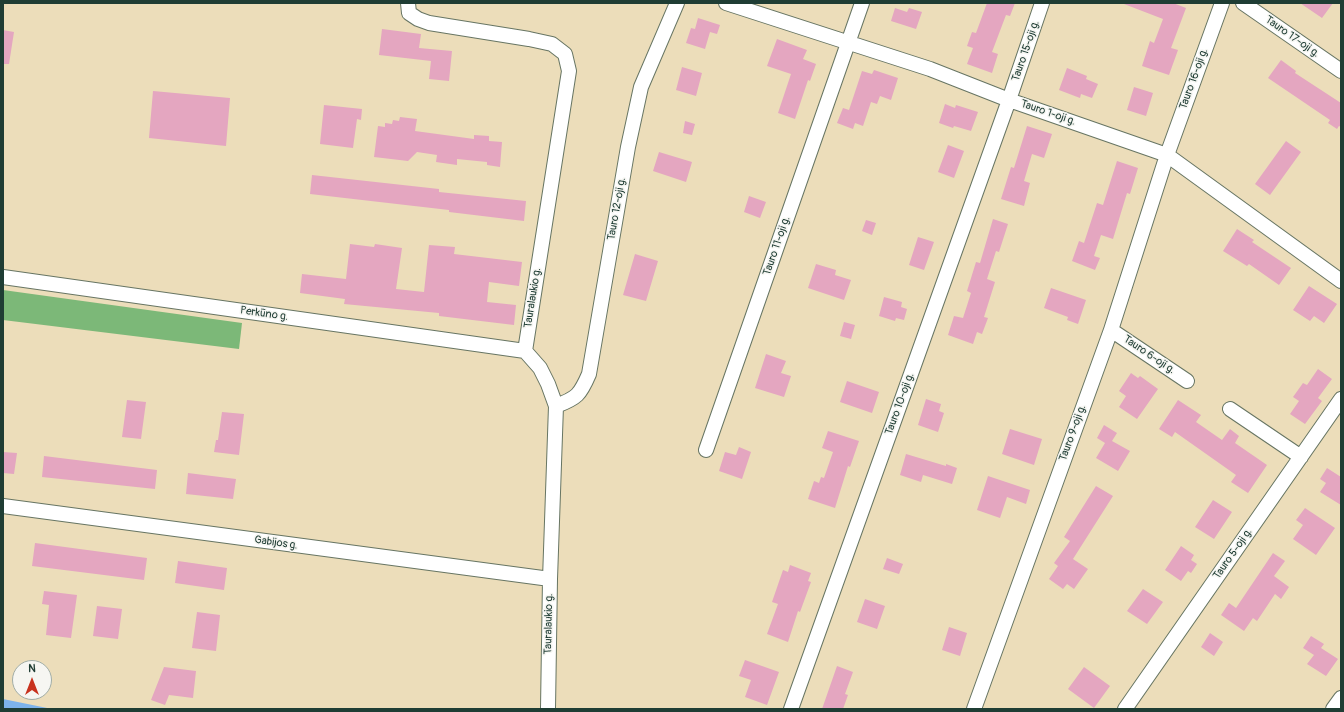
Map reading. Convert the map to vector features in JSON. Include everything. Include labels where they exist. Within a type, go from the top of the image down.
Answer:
[{"type":"street","name":"Tauralaukio g.","points":[[408,3],[409,13],[418,19],[429,23],[552,44],[565,54],[569,71],[525,351],[540,368],[556,406],[550,579],[548,709]]},
{"type":"street","name":"Tauro 12-oji g.","points":[[556,406],[573,400],[582,389],[589,374],[628,147],[641,87],[677,3]]},
{"type":"street","name":"Tauro 1-oji g.","points":[[726,3],[930,69],[1009,100],[1167,155],[1341,280]]},
{"type":"street","name":"Tauro 11-oji g.","points":[[706,450],[862,3]]},
{"type":"street","name":"Tauro 15-oji g.","points":[[1009,100],[1042,3]]},
{"type":"street","name":"Tauro 16-oji g.","points":[[1167,155],[1222,3]]},
{"type":"street","name":"Tauro 17-oji g.","points":[[1243,3],[1341,71]]},
{"type":"street","name":"Tauro 10-oji g.","points":[[791,709],[1009,100]]},
{"type":"street","name":"Tauro 9-oji g.","points":[[974,709],[1110,330],[1167,155]]},
{"type":"street","name":"Perkūno g.","points":[[3,277],[525,351]]},
{"type":"street","name":"Tauro 6-oji g.","points":[[1110,330],[1186,381]]},
{"type":"street","name":"Tauro 5-oji g.","points":[[1125,709],[1341,399]]},
{"type":"street","points":[[1230,409],[1301,457]]},
{"type":"street","name":"Gabijos g.","points":[[3,506],[550,579]]},
{"type":"street","points":[[1333,709],[1341,698]]},
{"type":"green space","points":[[3,290],[242,323],[239,349],[3,320]]},
{"type":"water","points":[[3,699],[52,709],[3,709]]},
{"type":"building","points":[[987,3],[1015,3],[1010,16],[1006,15],[992,52],[998,54],[992,73],[967,64],[973,48],[967,46],[972,32],[976,33]]},
{"type":"building","points":[[1124,3],[1173,3],[1186,8],[1171,48],[1178,50],[1169,75],[1142,66],[1150,41],[1154,43],[1163,19]]},
{"type":"building","points":[[1300,3],[1333,3],[1322,18]]},
{"type":"building","points":[[895,8],[907,12],[909,8],[922,12],[916,29],[891,21]]},
{"type":"building","points":[[698,18],[720,25],[717,34],[710,32],[705,49],[686,43],[691,28],[695,29]]},
{"type":"building","points":[[382,29],[421,34],[419,48],[452,51],[449,81],[429,79],[431,61],[379,55]]},
{"type":"building","points":[[3,30],[14,32],[9,64],[3,64]]},
{"type":"building","points":[[777,39],[807,50],[803,59],[816,64],[810,81],[808,80],[795,119],[778,113],[791,74],[767,66]]},
{"type":"building","points":[[1281,60],[1296,71],[1295,73],[1341,103],[1341,127],[1339,126],[1337,129],[1328,123],[1330,120],[1268,78]]},
{"type":"building","points":[[682,67],[702,73],[696,96],[676,90]]},
{"type":"building","points":[[1067,68],[1087,76],[1086,79],[1098,84],[1092,98],[1081,94],[1080,98],[1059,90]]},
{"type":"building","points":[[874,70],[898,78],[891,100],[880,96],[877,104],[871,102],[863,126],[855,123],[853,129],[837,123],[843,108],[849,110],[862,71],[872,74]]},
{"type":"building","points":[[1134,87],[1153,93],[1146,116],[1127,110]]},
{"type":"building","points":[[153,91],[230,98],[226,146],[149,138]]},
{"type":"building","points":[[945,104],[955,108],[956,105],[978,112],[971,131],[954,126],[953,128],[939,123]]},
{"type":"building","points":[[324,105],[362,109],[361,120],[357,119],[353,148],[320,144]]},
{"type":"building","points":[[400,117],[417,119],[415,131],[474,139],[474,135],[489,136],[489,141],[502,142],[500,167],[487,165],[487,162],[457,159],[457,165],[436,162],[437,155],[417,152],[408,161],[374,157],[378,126],[385,127],[385,123],[392,124],[393,120],[399,121]]},
{"type":"building","points":[[685,121],[695,124],[692,135],[683,133]]},
{"type":"building","points":[[1027,126],[1052,134],[1044,158],[1032,154],[1024,181],[1030,183],[1024,206],[1001,199],[1011,167],[1014,168]]},
{"type":"building","points":[[1286,141],[1301,152],[1270,195],[1255,184]]},
{"type":"building","points":[[948,145],[964,151],[954,178],[938,172]]},
{"type":"building","points":[[659,152],[692,162],[686,182],[653,171]]},
{"type":"building","points":[[1117,161],[1138,168],[1130,194],[1127,193],[1113,239],[1101,235],[1094,256],[1100,258],[1095,270],[1072,261],[1079,241],[1084,243],[1097,203],[1103,205]]},
{"type":"building","points":[[312,175],[439,189],[439,192],[526,201],[524,221],[449,212],[449,210],[310,194]]},
{"type":"building","points":[[749,196],[766,202],[760,218],[744,212]]},
{"type":"building","points":[[993,219],[1008,224],[999,252],[996,251],[987,279],[995,282],[984,317],[988,318],[982,334],[977,332],[973,344],[948,335],[954,316],[963,318],[971,293],[967,291],[976,262],[980,263]]},
{"type":"building","points":[[866,220],[876,223],[872,235],[862,231]]},
{"type":"building","points":[[1237,229],[1254,240],[1252,242],[1291,268],[1279,285],[1249,264],[1247,266],[1223,251]]},
{"type":"building","points":[[918,237],[934,242],[924,270],[909,265]]},
{"type":"building","points":[[350,244],[374,247],[375,244],[402,248],[396,289],[424,292],[429,245],[455,247],[454,254],[522,262],[519,286],[489,282],[487,302],[516,305],[514,325],[439,316],[439,313],[344,304],[345,299],[300,293],[302,274],[346,279]]},
{"type":"building","points":[[635,254],[658,261],[646,301],[623,295]]},
{"type":"building","points":[[816,264],[836,270],[835,275],[851,280],[844,300],[808,288]]},
{"type":"building","points":[[1309,286],[1337,304],[1324,323],[1314,316],[1310,321],[1293,310]]},
{"type":"building","points":[[1051,288],[1086,300],[1078,324],[1067,320],[1068,317],[1044,308]]},
{"type":"building","points":[[884,297],[902,302],[901,307],[907,309],[904,320],[896,318],[895,321],[879,316]]},
{"type":"building","points":[[844,322],[855,325],[851,339],[840,336]]},
{"type":"building","points":[[766,354],[786,361],[781,373],[791,376],[784,397],[755,388]]},
{"type":"building","points":[[1318,369],[1332,379],[1318,398],[1322,401],[1305,424],[1290,414],[1299,401],[1293,397],[1303,383],[1307,385]]},
{"type":"building","points":[[1131,373],[1138,378],[1140,376],[1158,389],[1137,419],[1119,407],[1126,396],[1119,391]]},
{"type":"building","points":[[847,381],[879,392],[872,413],[840,402]]},
{"type":"building","points":[[926,399],[941,404],[939,411],[944,413],[938,432],[918,425]]},
{"type":"building","points":[[127,400],[146,402],[141,439],[122,437]]},
{"type":"building","points":[[1178,400],[1201,415],[1196,422],[1222,440],[1230,429],[1239,436],[1235,443],[1267,465],[1248,493],[1231,482],[1236,475],[1175,432],[1172,437],[1159,429]]},
{"type":"building","points":[[222,412],[244,414],[239,455],[214,452],[216,440],[218,440]]},
{"type":"building","points":[[1104,425],[1117,433],[1112,441],[1130,451],[1118,471],[1096,458],[1105,443],[1097,438]]},
{"type":"building","points":[[1010,429],[1042,439],[1034,465],[1002,454]]},
{"type":"building","points":[[828,431],[859,441],[850,467],[848,466],[835,508],[808,499],[814,481],[819,483],[821,477],[824,478],[833,452],[822,448]]},
{"type":"building","points":[[739,447],[751,452],[742,479],[719,471],[725,452],[736,455]]},
{"type":"building","points":[[3,452],[17,453],[14,474],[3,473]]},
{"type":"building","points":[[906,454],[957,468],[952,484],[923,475],[921,482],[900,475]]},
{"type":"building","points":[[44,456],[157,470],[155,489],[42,477]]},
{"type":"building","points":[[1327,468],[1341,477],[1341,505],[1320,492],[1326,483],[1320,479]]},
{"type":"building","points":[[188,473],[236,479],[233,499],[186,494]]},
{"type":"building","points":[[988,476],[1030,490],[1026,504],[1007,497],[1000,518],[977,510]]},
{"type":"building","points":[[1096,486],[1113,496],[1073,559],[1088,569],[1074,589],[1067,584],[1063,589],[1049,579],[1058,566],[1054,563],[1070,541],[1064,537]]},
{"type":"building","points":[[1213,500],[1232,512],[1214,539],[1195,527]]},
{"type":"building","points":[[1305,508],[1335,528],[1316,555],[1293,539],[1303,525],[1296,520]]},
{"type":"building","points":[[35,543],[147,558],[144,580],[32,566]]},
{"type":"building","points":[[1181,546],[1194,555],[1191,560],[1197,564],[1191,573],[1188,571],[1181,581],[1165,570]]},
{"type":"building","points":[[1273,553],[1285,561],[1274,576],[1289,587],[1281,599],[1275,594],[1257,621],[1253,618],[1244,631],[1221,615],[1229,603],[1236,608]]},
{"type":"building","points":[[887,558],[903,564],[899,574],[883,569]]},
{"type":"building","points":[[178,561],[227,568],[224,590],[175,583]]},
{"type":"building","points":[[790,565],[811,573],[808,581],[811,582],[800,612],[798,611],[788,642],[767,634],[778,604],[772,602],[783,570],[788,572]]},
{"type":"building","points":[[1143,589],[1163,602],[1147,624],[1127,611]]},
{"type":"building","points":[[44,591],[77,595],[71,638],[46,635],[49,605],[42,604]]},
{"type":"building","points":[[865,599],[885,606],[877,629],[857,622]]},
{"type":"building","points":[[97,606],[122,609],[118,639],[93,636]]},
{"type":"building","points":[[197,612],[220,615],[216,651],[192,648]]},
{"type":"building","points":[[949,627],[967,633],[960,656],[942,650]]},
{"type":"building","points":[[1210,633],[1223,642],[1214,656],[1201,647]]},
{"type":"building","points":[[1311,636],[1324,644],[1321,648],[1338,659],[1326,676],[1307,664],[1314,655],[1303,648]]},
{"type":"building","points":[[745,660],[779,672],[767,705],[745,697],[751,680],[739,676]]},
{"type":"building","points":[[837,666],[853,672],[845,694],[848,695],[843,709],[822,709]]},
{"type":"building","points":[[164,667],[196,671],[193,698],[169,695],[165,705],[151,700]]},
{"type":"building","points":[[1084,667],[1110,686],[1094,708],[1068,689]]}]
